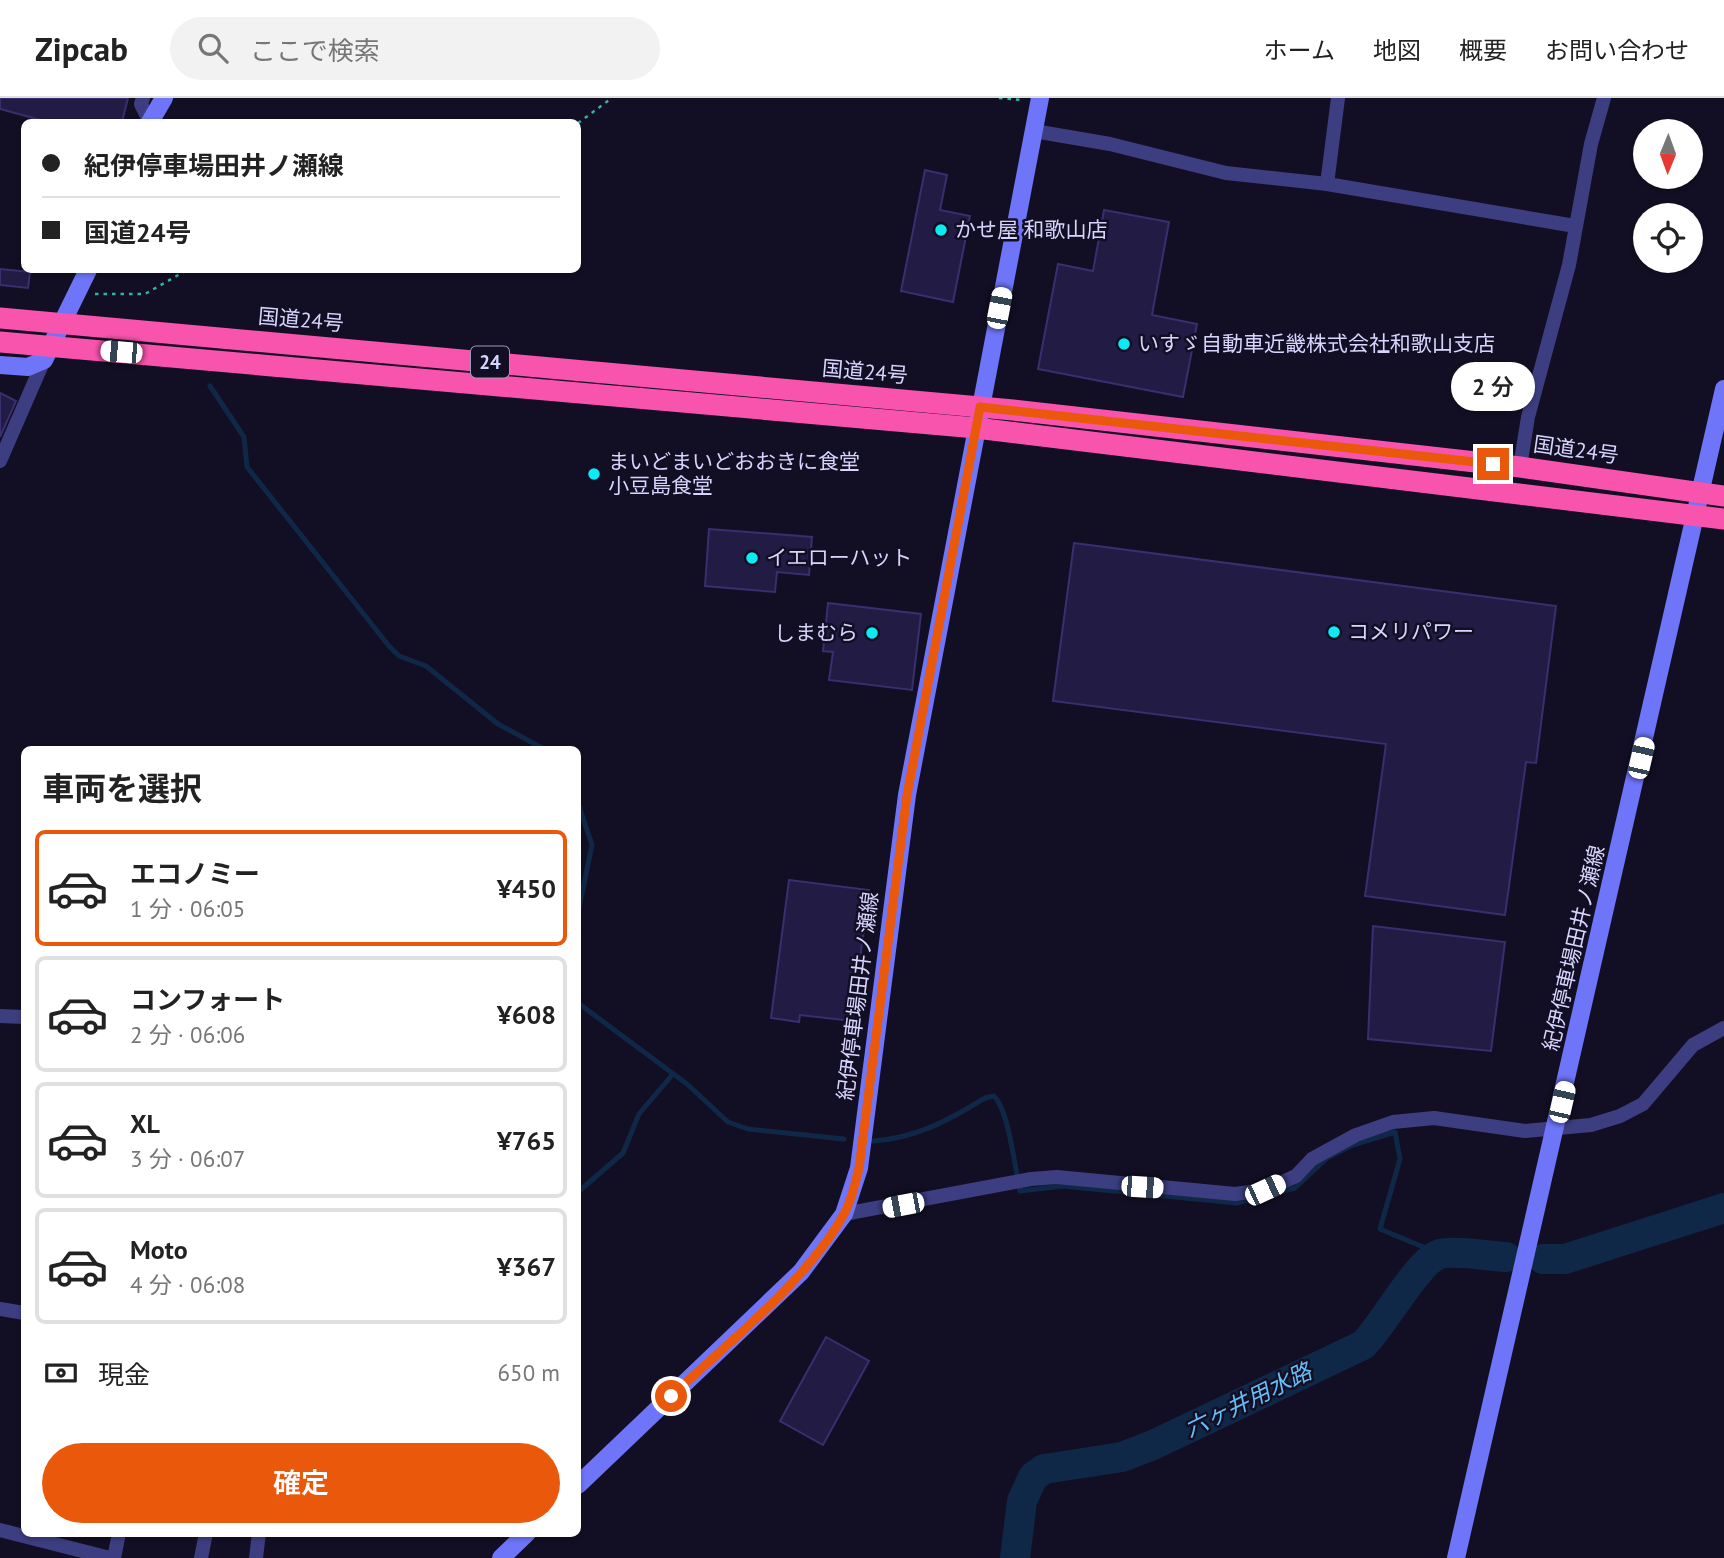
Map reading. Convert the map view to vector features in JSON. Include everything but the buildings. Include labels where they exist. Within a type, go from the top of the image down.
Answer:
[{"type":"highway","name":"国道24号","points":[[0,318],[978,417],[1520,467],[1724,496]]},
{"type":"highway","name":"国道24号","points":[[0,342],[48,354],[978,417],[1724,519]]},
{"type":"main road","points":[[152,119],[164,98]]},
{"type":"main road","name":"紀伊停車場田井ノ瀬線","points":[[581,1482],[801,1272],[844,1214],[859,1168],[907,795],[1040,99]]},
{"type":"main road","points":[[0,365],[28,367],[48,354],[86,273]]},
{"type":"main road","name":"紀伊停車場田井ノ瀬線","points":[[1457,1558],[1698,515],[1724,388]]},
{"type":"main road","points":[[500,1558],[523,1537]]},
{"type":"street","points":[[143,98],[141,104],[148,119]]},
{"type":"street","points":[[1326,184],[1338,98]]},
{"type":"street","points":[[1520,467],[1528,417],[1569,264],[1591,144],[1604,98]]},
{"type":"street","points":[[1034,131],[1110,144],[1226,173],[1326,184],[1575,226]]},
{"type":"street","points":[[0,461],[48,354]]},
{"type":"street","points":[[0,1016],[21,1017]]},
{"type":"street","points":[[844,1214],[1031,1179],[1057,1177],[1235,1194],[1265,1190],[1296,1176],[1312,1159],[1356,1135],[1393,1122],[1434,1118],[1525,1132],[1591,1125],[1620,1116],[1643,1104],[1693,1045],[1724,1028]]},
{"type":"street","points":[[0,1309],[21,1312]]},
{"type":"street","points":[[0,1530],[21,1534]]},
{"type":"street","points":[[37,1537],[112,1558],[118,1537]]},
{"type":"street","points":[[201,1558],[205,1537]]},
{"type":"street","points":[[256,1558],[259,1537]]},
{"type":"path","points":[[581,121],[612,98]]},
{"type":"path","points":[[999,98],[1040,99]]},
{"type":"path","points":[[75,294],[145,295],[182,273]]},
{"type":"waterway","points":[[210,386],[244,437],[247,467],[389,646],[399,656],[426,666],[498,724],[538,746]]},
{"type":"waterway","points":[[581,812],[592,845],[581,898]]},
{"type":"waterway","points":[[581,1005],[687,1084],[728,1122],[748,1129],[844,1139]]},
{"type":"waterway","points":[[581,1189],[623,1153],[639,1114],[673,1074]]},
{"type":"waterway","points":[[873,1141],[918,1132],[994,1096],[1004,1114],[1020,1191],[1063,1186],[1237,1203],[1260,1197]]},
{"type":"waterway","points":[[1269,1195],[1295,1188],[1327,1158],[1353,1145],[1395,1132],[1400,1159],[1380,1229],[1440,1254]]},
{"type":"waterway","name":"六ヶ井用水路","points":[[1543,1259],[1565,1259],[1724,1208]]},
{"type":"waterway","name":"六ヶ井用水路","points":[[1015,1558],[1022,1501],[1033,1477],[1044,1469],[1122,1457],[1153,1445],[1363,1345],[1411,1280],[1431,1259],[1440,1254],[1506,1257]]},
{"type":"place","name":"かせ屋 和歌山店","points":[[941,230]]},
{"type":"place","name":"いすゞ自動車近畿株式会社和歌山支店","points":[[1124,344]]},
{"type":"place","name":"まいどまいどおおきに食堂 小豆島食堂","points":[[594,474]]},
{"type":"place","name":"イエローハット","points":[[752,558]]},
{"type":"place","name":"コメリパワー","points":[[1334,632]]},
{"type":"place","name":"しまむら","points":[[872,633]]},
{"type":"route","points":[[671,1396],[801,1272],[844,1214],[853,1192],[859,1168],[907,795],[980,407],[1493,464]]}]
